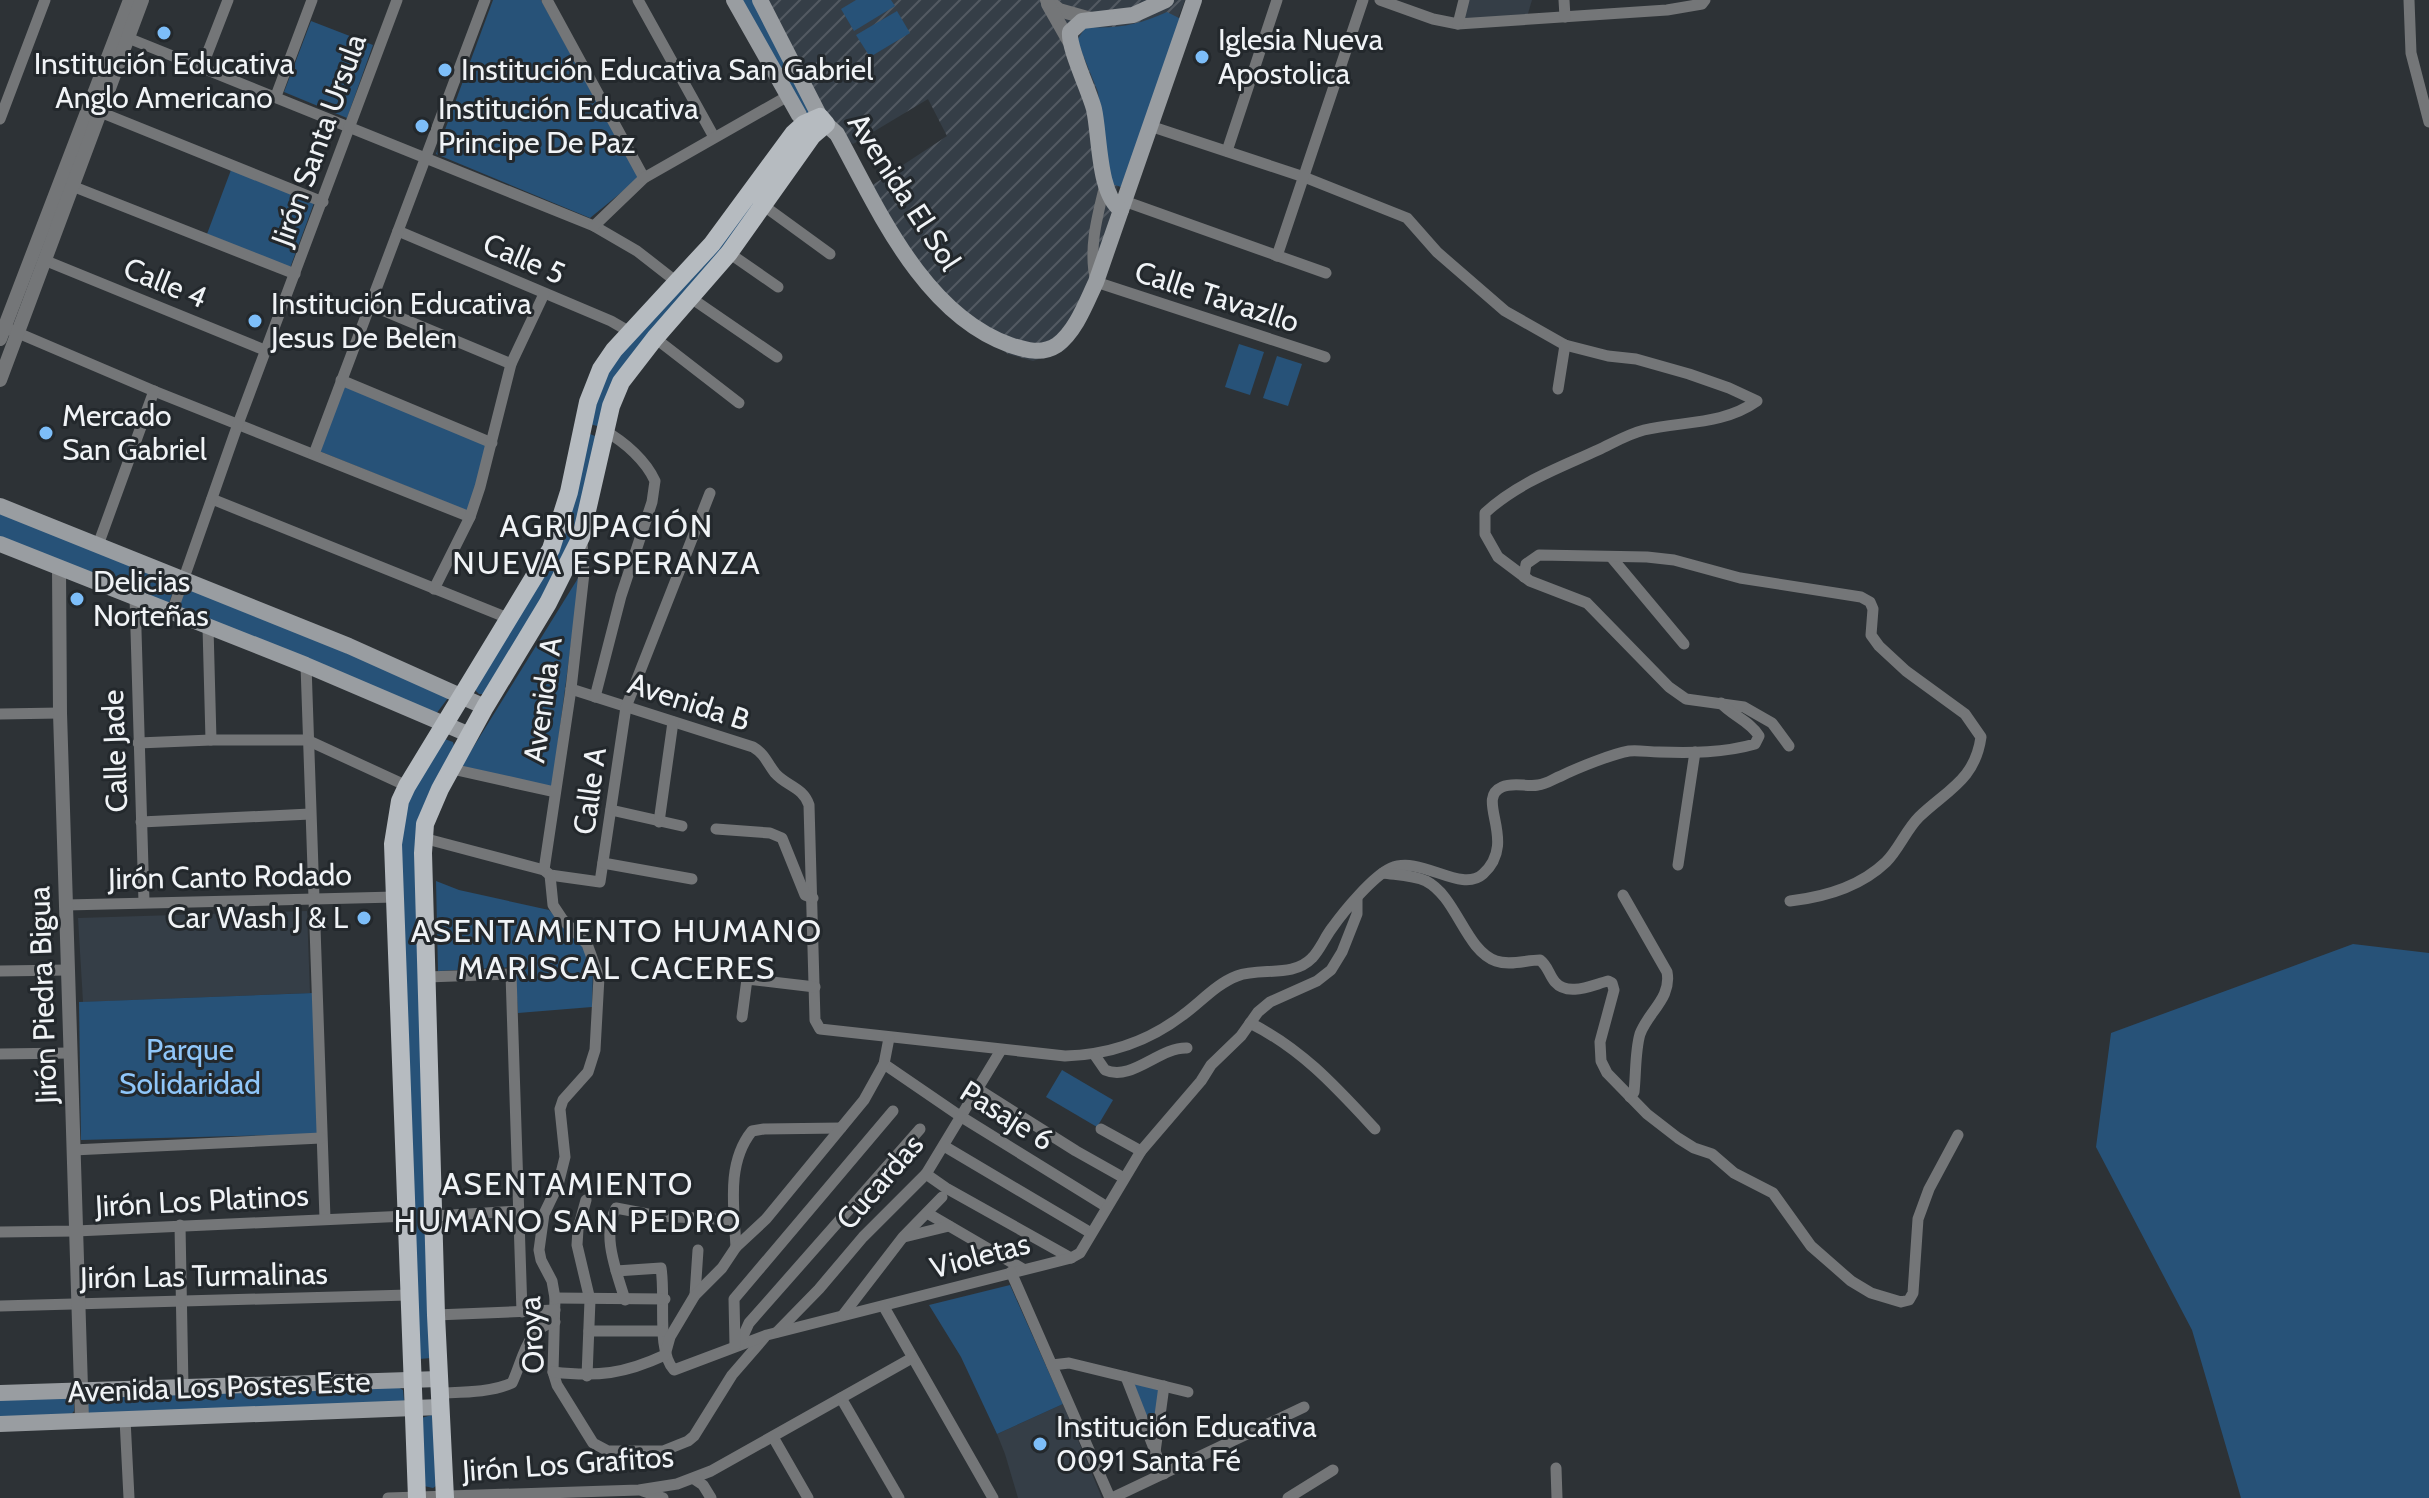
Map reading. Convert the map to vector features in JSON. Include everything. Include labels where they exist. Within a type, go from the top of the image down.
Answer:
[{"type":"main road","name":"Avenida El Sol","points":[[734,0],[788,96],[812,123],[837,134],[898,246],[941,297],[983,331],[1024,350],[1040,351],[1055,346],[1079,317],[1096,282]]},
{"type":"main road","name":"Avenida El Sol","points":[[760,0],[812,123]]},
{"type":"main road","points":[[1122,205],[1109,199],[1087,82],[1069,41],[1072,27],[1091,19],[1133,15],[1166,0]]},
{"type":"main road","points":[[1096,282],[1194,0]]},
{"type":"main road","points":[[445,1497],[436,1315],[423,838],[431,808],[485,707],[548,603],[581,537],[605,431],[621,382],[729,253],[764,206],[812,123]]},
{"type":"main road","points":[[417,1497],[393,844],[400,801],[551,549],[569,492],[581,428],[601,369],[630,332],[678,283],[729,223],[786,143],[812,123]]},
{"type":"main road","points":[[581,428],[605,431]]},
{"type":"main road","points":[[0,506],[184,578],[485,707]]},
{"type":"main road","points":[[0,544],[306,665],[470,735]]},
{"type":"main road","name":"Avenida Los Postes Este","points":[[0,1393],[411,1380],[439,1393]]},
{"type":"main road","name":"Avenida Los Postes Este","points":[[0,1424],[412,1408],[439,1393]]},
{"type":"street","points":[[0,119],[45,0]]},
{"type":"street","points":[[6,331],[44,260],[72,186],[130,0]]},
{"type":"street","points":[[0,380],[6,331],[142,0]]},
{"type":"street","points":[[202,67],[228,0]]},
{"type":"street","points":[[276,96],[312,0]]},
{"type":"street","name":"Jirón Santa Ursula","points":[[172,612],[238,424],[397,0]]},
{"type":"street","points":[[314,454],[485,0]]},
{"type":"street","points":[[547,0],[644,178]]},
{"type":"street","points":[[638,0],[714,137]]},
{"type":"street","points":[[1046,0],[1059,10],[1091,19]]},
{"type":"street","points":[[1046,0],[1069,41]]},
{"type":"street","points":[[1227,151],[1277,0]]},
{"type":"street","points":[[1277,256],[1363,0]]},
{"type":"street","points":[[1380,0],[1433,19],[1458,24],[1667,10],[1702,4],[1705,0]]},
{"type":"street","points":[[1458,24],[1464,0]]},
{"type":"street","points":[[1564,0],[1565,17]]},
{"type":"street","points":[[2409,0],[2411,53],[2429,122]]},
{"type":"street","points":[[128,38],[594,226],[637,251],[678,283]]},
{"type":"street","points":[[594,226],[644,178],[788,96]]},
{"type":"street","points":[[95,110],[323,202]]},
{"type":"street","points":[[1150,126],[1304,177],[1407,218],[1437,252],[1475,287],[1530,327],[1565,345],[1608,356],[1636,359],[1689,374],[1757,401],[1739,413],[1709,421],[1641,431],[1504,495],[1485,513],[1485,534],[1498,557],[1524,577],[1587,603],[1669,687],[1686,699],[1744,707],[1772,723],[1789,746]]},
{"type":"street","points":[[1096,282],[1091,263],[1106,185]]},
{"type":"street","points":[[72,186],[295,274]]},
{"type":"street","points":[[1122,205],[1326,273]]},
{"type":"street","points":[[764,206],[830,254]]},
{"type":"street","name":"Calle 5","points":[[398,231],[611,321],[630,332]]},
{"type":"street","points":[[729,253],[778,287]]},
{"type":"street","name":"Calle 4","points":[[44,260],[267,351]]},
{"type":"street","name":"Calle Tavazllo","points":[[1096,282],[1325,357]]},
{"type":"street","points":[[434,589],[470,517],[511,364],[544,294]]},
{"type":"street","points":[[691,298],[777,357]]},
{"type":"street","points":[[370,305],[511,364]]},
{"type":"street","points":[[6,331],[470,517]]},
{"type":"street","points":[[655,338],[739,403]]},
{"type":"street","points":[[1558,389],[1565,345]]},
{"type":"street","points":[[341,380],[492,443]]},
{"type":"street","points":[[98,545],[154,391]]},
{"type":"street","points":[[595,697],[621,596],[652,502],[655,481],[640,460],[619,439],[605,431]]},
{"type":"street","name":"Calle A","points":[[547,872],[600,882],[626,707],[710,493]]},
{"type":"street","points":[[212,499],[510,619]]},
{"type":"street","name":"Avenida A","points":[[547,872],[584,573],[581,537]]},
{"type":"street","points":[[1524,577],[1526,564],[1539,555],[1647,557],[1674,560],[1740,578],[1861,597],[1870,602],[1873,609],[1871,635],[1879,646],[1906,671],[1965,714],[1981,737],[1979,755],[1969,773],[1918,818],[1886,861],[1853,885],[1818,898],[1790,901]]},
{"type":"street","points":[[1612,558],[1684,644]]},
{"type":"street","name":"Jirón Piedra Bigua","points":[[59,568],[60,713],[82,1420]]},
{"type":"street","name":"Calle Jade","points":[[135,597],[144,902]]},
{"type":"street","points":[[208,627],[211,740]]},
{"type":"street","points":[[306,665],[325,1219]]},
{"type":"street","name":"Avenida B","points":[[571,689],[758,749],[777,775],[803,792],[809,805],[815,1020],[820,1029],[889,1038]]},
{"type":"street","points":[[553,1372],[587,1376],[635,1369],[665,1355],[670,1337],[695,1295],[722,1268],[736,1247],[766,1219],[864,1100],[884,1064],[889,1038],[1053,1056],[1094,1054],[1125,1047],[1180,1018],[1233,977],[1248,972],[1285,970],[1311,960],[1334,926],[1383,872],[1408,864],[1463,880],[1477,878],[1491,866],[1498,852],[1499,839],[1491,804],[1500,788],[1539,785],[1630,751],[1727,751],[1758,742],[1759,736],[1753,727],[1741,716],[1722,707],[1721,703]]},
{"type":"street","points":[[0,714],[60,713]]},
{"type":"street","points":[[659,822],[673,722]]},
{"type":"street","points":[[138,743],[307,740],[407,786]]},
{"type":"street","points":[[1678,865],[1695,752]]},
{"type":"street","points":[[452,769],[555,792]]},
{"type":"street","points":[[611,810],[682,826]]},
{"type":"street","points":[[141,822],[310,814]]},
{"type":"street","points":[[716,829],[770,833],[782,838],[805,895],[813,898]]},
{"type":"street","points":[[423,838],[547,872]]},
{"type":"street","points":[[603,863],[692,879]]},
{"type":"street","name":"Oroya","points":[[547,872],[553,905],[587,944],[599,977],[595,1050],[588,1072],[563,1100],[560,1109],[565,1157],[558,1185],[544,1214],[541,1235],[541,1260],[552,1281],[555,1310],[553,1372],[557,1385],[586,1434],[600,1448],[608,1451],[663,1451],[694,1436],[732,1375],[772,1334]]},
{"type":"street","points":[[1383,872],[1416,877],[1434,886],[1482,951],[1495,961],[1540,960],[1546,964],[1557,985],[1565,989],[1575,990],[1608,981],[1612,983],[1614,990],[1600,1042],[1600,1055],[1607,1073],[1678,1138],[1712,1154],[1734,1173],[1773,1193],[1811,1246],[1851,1281],[1871,1293],[1901,1302],[1909,1300],[1913,1293],[1918,1219],[1958,1135]]},
{"type":"street","points":[[1623,895],[1667,972],[1668,980],[1665,994],[1640,1035],[1634,1092],[1630,1097]]},
{"type":"street","name":"Jirón Canto Rodado","points":[[66,905],[395,897]]},
{"type":"street","name":"Violetas","points":[[665,1355],[672,1369],[772,1334],[1071,1258],[1080,1253],[1141,1151],[1211,1065],[1270,1002],[1317,981],[1331,970],[1357,914],[1357,899]]},
{"type":"street","points":[[0,971],[68,970]]},
{"type":"street","points":[[427,977],[511,974],[522,1312]]},
{"type":"street","points":[[742,1017],[747,979],[815,987]]},
{"type":"street","points":[[1250,1023],[1281,1038],[1375,1129]]},
{"type":"street","points":[[1094,1054],[1105,1070],[1119,1073],[1175,1049],[1187,1048]]},
{"type":"street","name":"Cucardas","points":[[772,1334],[819,1289],[863,1237],[926,1174],[1001,1050]]},
{"type":"street","points":[[0,1054],[70,1053]]},
{"type":"street","name":"Pasaje 6","points":[[884,1064],[960,1116],[1107,1207]]},
{"type":"street","points":[[976,1088],[1124,1178]]},
{"type":"street","points":[[737,1346],[734,1299],[893,1111]]},
{"type":"street","points":[[736,1247],[736,1156],[752,1131],[841,1128]]},
{"type":"street","points":[[737,1346],[749,1323],[920,1129]]},
{"type":"street","points":[[1101,1129],[1141,1151]]},
{"type":"street","points":[[73,1150],[321,1138]]},
{"type":"street","points":[[944,1146],[1091,1233]]},
{"type":"street","points":[[926,1174],[1071,1258]]},
{"type":"street","points":[[843,1315],[903,1237],[942,1197]]},
{"type":"street","points":[[586,1200],[577,1245],[590,1300],[587,1376]]},
{"type":"street","points":[[625,1300],[610,1235],[610,1219],[616,1208],[658,1216],[734,1220]]},
{"type":"street","points":[[434,1216],[519,1211]]},
{"type":"street","points":[[927,1213],[1017,1271],[1052,1365],[1111,1498],[1304,1407]]},
{"type":"street","name":"Jirón Los Platinos","points":[[0,1232],[407,1216]]},
{"type":"street","points":[[180,1225],[183,1387]]},
{"type":"street","points":[[903,1237],[949,1226]]},
{"type":"street","points":[[695,1295],[698,1250]]},
{"type":"street","points":[[616,1271],[661,1268],[665,1299],[662,1331],[665,1355]]},
{"type":"street","name":"Jirón Las Turmalinas","points":[[0,1306],[409,1295]]},
{"type":"street","points":[[436,1315],[555,1310],[590,1300],[665,1299]]},
{"type":"street","points":[[884,1307],[993,1498]]},
{"type":"street","points":[[439,1393],[501,1388],[512,1383],[533,1334],[555,1310]]},
{"type":"street","points":[[589,1331],[662,1331]]},
{"type":"street","name":"Jirón Los Grafitos","points":[[388,1498],[639,1490],[694,1479],[912,1358]]},
{"type":"street","points":[[1052,1365],[1069,1363],[1188,1392]]},
{"type":"street","points":[[1126,1377],[1164,1474]]},
{"type":"street","points":[[1155,1452],[1164,1386]]},
{"type":"street","points":[[841,1398],[899,1498]]},
{"type":"street","points":[[125,1419],[129,1498]]},
{"type":"street","points":[[773,1437],[808,1498]]},
{"type":"street","points":[[1556,1468],[1557,1498]]},
{"type":"street","points":[[1288,1498],[1333,1470]]},
{"type":"street","points":[[694,1479],[703,1485],[711,1498]]},
{"type":"street","points":[[639,1490],[663,1498]]},
{"type":"shaded area","points":[[747,0],[1185,0],[1127,149],[1084,323],[1065,350],[1033,361],[1008,354],[947,314],[871,186],[947,136],[928,99],[853,144],[805,102]]},
{"type":"shaded area","points":[[1467,0],[1532,0],[1527,17],[1462,20]]},
{"type":"shaded area","points":[[307,911],[310,993],[83,1002],[78,918]]},
{"type":"shaded area","name":"Institución Educativa 0091 Santa Fé","points":[[1063,1404],[1102,1498],[1018,1498],[997,1434]]},
{"type":"green space","points":[[493,0],[541,0],[639,178],[590,218],[436,154]]},
{"type":"green space","points":[[738,0],[754,0],[813,110],[807,114]]},
{"type":"green space","points":[[856,0],[891,0],[895,6],[854,31],[841,9]]},
{"type":"green space","points":[[897,11],[910,33],[870,57],[856,35]]},
{"type":"green space","points":[[1167,12],[1181,19],[1121,187],[1109,183],[1098,92],[1077,40],[1086,27],[1128,25]]},
{"type":"green space","points":[[311,21],[373,45],[347,118],[284,92]]},
{"type":"green space","points":[[803,138],[601,423],[597,426],[590,424],[602,376]]},
{"type":"green space","points":[[231,170],[314,203],[290,268],[207,234]]},
{"type":"green space","points":[[1239,344],[1264,352],[1250,395],[1225,387]]},
{"type":"green space","points":[[1277,356],[1302,364],[1288,406],[1263,398]]},
{"type":"green space","points":[[343,386],[489,446],[470,512],[319,451]]},
{"type":"green space","points":[[587,433],[598,437],[570,551],[483,694],[479,694],[476,685],[526,603]]},
{"type":"green space","points":[[0,509],[177,580],[168,606],[0,537]]},
{"type":"green space","points":[[580,575],[552,788],[461,767]]},
{"type":"green space","points":[[187,585],[448,690],[448,698],[436,714],[178,609]]},
{"type":"green space","points":[[442,738],[453,742],[455,750],[426,807],[431,1358],[419,1359],[398,846],[403,811]]},
{"type":"green space","points":[[436,881],[459,890],[549,910],[578,938],[593,968],[592,1007],[518,1013],[515,967],[438,971]]},
{"type":"green space","points":[[2353,944],[2429,953],[2429,1498],[2241,1498],[2192,1330],[2096,1147],[2111,1033]]},
{"type":"green space","name":"Parque Solidaridad","points":[[313,993],[318,1134],[81,1140],[79,1002]]},
{"type":"green space","points":[[1062,1070],[1113,1100],[1097,1127],[1046,1097]]},
{"type":"green space","points":[[1010,1285],[1063,1404],[997,1434],[961,1357],[929,1305]]},
{"type":"green space","points":[[1131,1381],[1160,1388],[1154,1438]]},
{"type":"green space","points":[[398,1387],[403,1390],[404,1401],[94,1415],[88,1412],[86,1402],[90,1396]]},
{"type":"green space","points":[[68,1396],[74,1400],[74,1411],[70,1416],[0,1420],[0,1398]]},
{"type":"green space","points":[[432,1415],[439,1484],[433,1488],[424,1486],[421,1418]]},
{"type":"place","name":"Institución Educativa Anglo Americano","points":[[164,33]]},
{"type":"place","name":"Iglesia Nueva Apostolica","points":[[1202,57]]},
{"type":"place","name":"Institución Educativa San Gabriel","points":[[445,70]]},
{"type":"place","name":"Institución Educativa Principe De Paz","points":[[422,126]]},
{"type":"place","name":"Institución Educativa Jesus De Belen","points":[[255,321]]},
{"type":"place","name":"Mercado San Gabriel","points":[[46,433]]},
{"type":"place","name":"Delicias Norteñas","points":[[77,599]]},
{"type":"place","name":"Car Wash J & L","points":[[364,918]]},
{"type":"place","name":"Institución Educativa 0091 Santa Fé","points":[[1040,1444]]},
{"type":"district","name":"AGRUPACIÓN NUEVA ESPERANZA","points":[[607,544]]},
{"type":"district","name":"ASENTAMIENTO HUMANO MARISCAL CACERES","points":[[617,950]]},
{"type":"district","name":"ASENTAMIENTO HUMANO SAN PEDRO","points":[[568,1202]]}]
